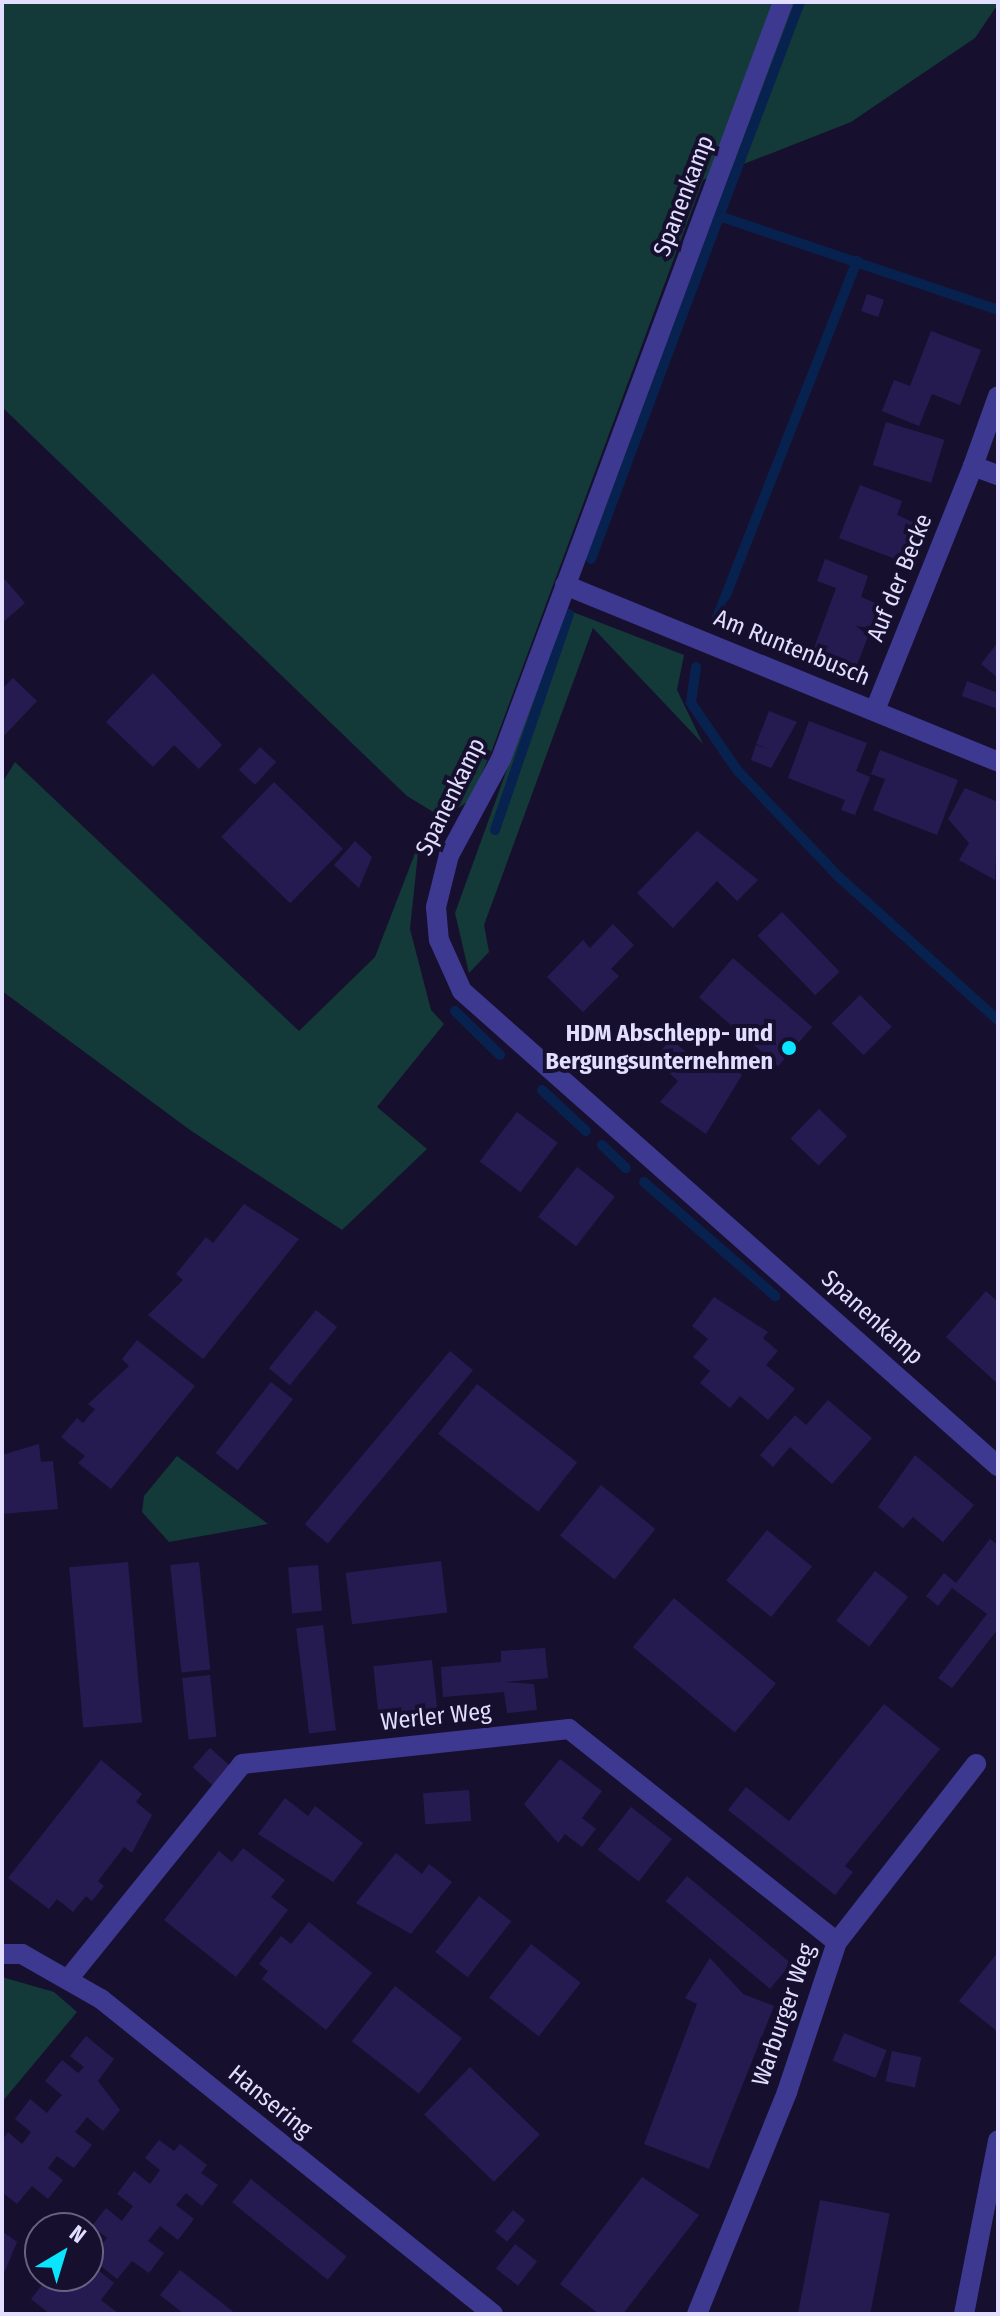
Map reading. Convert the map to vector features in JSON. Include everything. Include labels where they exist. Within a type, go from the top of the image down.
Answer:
[{"type":"street","name":"Spanenkamp","points":[[783,2],[501,759],[449,855],[436,907],[447,967],[462,991],[998,1466]]},
{"type":"street","name":"Auf der Becke","points":[[875,710],[998,396]]},
{"type":"street","points":[[973,466],[998,475]]},
{"type":"street","name":"Am Runtenbusch","points":[[565,585],[998,762]]},
{"type":"street","name":"Werler Weg","points":[[69,1978],[242,1764],[569,1729],[837,1942]]},
{"type":"street","name":"Warburger Weg","points":[[697,2314],[787,2092],[837,1942],[976,1764]]},
{"type":"street","name":"Hansering","points":[[2,1954],[22,1954],[69,1978],[493,2314]]},
{"type":"street","points":[[964,2314],[998,2140]]},
{"type":"green space","points":[[2,2],[998,4],[975,38],[851,122],[703,180],[492,750],[470,800],[443,818],[407,796],[2,407]]},
{"type":"green space","points":[[565,609],[684,655],[677,690],[703,744],[593,628],[484,925],[489,952],[469,973],[455,913]]},
{"type":"green space","points":[[15,762],[299,1031],[375,957],[419,843],[410,929],[431,1010],[444,1024],[377,1107],[427,1149],[342,1230],[190,1130],[2,991],[2,783]]},
{"type":"green space","points":[[177,1456],[268,1524],[169,1542],[142,1512],[144,1496]]},
{"type":"green space","points":[[2,1977],[54,1992],[77,2012],[2,2102]]},
{"type":"building","points":[[867,294],[884,300],[878,317],[861,311]]},
{"type":"building","points":[[931,331],[981,350],[960,405],[932,394],[919,426],[882,411],[894,380],[910,386]]},
{"type":"building","points":[[886,422],[944,440],[931,483],[873,465]]},
{"type":"building","points":[[860,485],[902,501],[897,515],[915,523],[901,561],[839,538]]},
{"type":"building","points":[[825,559],[868,576],[861,597],[880,605],[857,665],[814,648],[836,588],[817,581]]},
{"type":"building","points":[[2,576],[25,603],[2,623]]},
{"type":"building","points":[[998,642],[998,678],[981,664]]},
{"type":"building","points":[[153,673],[222,745],[199,769],[174,745],[153,767],[106,722]]},
{"type":"building","points":[[13,678],[37,701],[2,738],[2,689]]},
{"type":"building","points":[[967,681],[998,693],[998,709],[962,696]]},
{"type":"building","points":[[769,711],[797,722],[771,768],[751,760],[756,745],[768,749],[756,744]]},
{"type":"building","points":[[809,721],[867,743],[856,771],[870,777],[855,815],[841,810],[845,800],[788,778]]},
{"type":"building","points":[[260,747],[276,762],[255,785],[239,770]]},
{"type":"building","points":[[880,750],[958,780],[937,835],[873,810],[885,779],[871,774]]},
{"type":"building","points":[[274,782],[343,849],[290,903],[221,837]]},
{"type":"building","points":[[965,788],[998,802],[995,880],[959,860],[969,843],[948,819]]},
{"type":"building","points":[[697,831],[758,880],[737,901],[717,881],[673,928],[637,893]]},
{"type":"building","points":[[355,841],[372,857],[359,888],[334,865]]},
{"type":"building","points":[[782,912],[840,972],[815,995],[758,936]]},
{"type":"building","points":[[613,924],[634,945],[611,969],[619,976],[583,1012],[547,977],[583,940],[590,948]]},
{"type":"building","points":[[733,958],[812,1027],[778,1066],[699,997]]},
{"type":"building","points":[[860,995],[892,1027],[864,1055],[832,1023]]},
{"type":"building","points":[[671,1039],[707,1071],[721,1056],[742,1075],[706,1134],[660,1102],[678,1081],[654,1059]]},
{"type":"building","points":[[819,1109],[847,1136],[819,1166],[791,1138]]},
{"type":"building","points":[[517,1112],[558,1143],[520,1192],[480,1162]]},
{"type":"building","points":[[577,1167],[615,1197],[576,1246],[538,1217]]},
{"type":"building","points":[[244,1204],[299,1239],[203,1359],[148,1315],[183,1280],[176,1274],[206,1237],[213,1243]]},
{"type":"building","points":[[986,1291],[998,1302],[998,1384],[946,1337]]},
{"type":"building","points":[[714,1297],[768,1332],[763,1338],[778,1351],[766,1365],[795,1389],[768,1420],[740,1396],[730,1408],[700,1383],[710,1371],[693,1357],[708,1339],[692,1326]]},
{"type":"building","points":[[316,1310],[337,1327],[290,1385],[269,1368]]},
{"type":"building","points":[[137,1340],[195,1386],[111,1489],[78,1463],[85,1456],[61,1437],[77,1418],[83,1423],[95,1409],[88,1404],[129,1366],[122,1359]]},
{"type":"building","points":[[450,1351],[473,1370],[328,1543],[305,1524]]},
{"type":"building","points":[[271,1382],[293,1399],[238,1470],[216,1453]]},
{"type":"building","points":[[477,1384],[577,1462],[538,1512],[438,1434]]},
{"type":"building","points":[[828,1400],[872,1438],[832,1484],[790,1447],[773,1467],[760,1455],[795,1415],[806,1425]]},
{"type":"building","points":[[39,1444],[41,1462],[53,1461],[58,1509],[2,1514],[2,1455]]},
{"type":"building","points":[[915,1455],[974,1505],[943,1542],[913,1517],[903,1528],[878,1507]]},
{"type":"building","points":[[601,1485],[655,1529],[614,1580],[560,1536]]},
{"type":"building","points":[[767,1530],[812,1567],[771,1617],[726,1581]]},
{"type":"building","points":[[990,1539],[998,1545],[998,1629],[952,1688],[938,1678],[987,1614],[952,1588],[938,1606],[926,1596],[944,1573],[956,1583]]},
{"type":"building","points":[[441,1561],[447,1613],[352,1624],[346,1573]]},
{"type":"building","points":[[128,1562],[142,1722],[83,1728],[69,1567]]},
{"type":"building","points":[[199,1562],[210,1669],[181,1672],[170,1565]]},
{"type":"building","points":[[318,1565],[322,1611],[292,1613],[288,1568]]},
{"type":"building","points":[[875,1571],[908,1597],[869,1647],[836,1621]]},
{"type":"building","points":[[674,1598],[776,1683],[735,1733],[633,1647]]},
{"type":"building","points":[[323,1625],[336,1730],[309,1734],[296,1628]]},
{"type":"building","points":[[545,1648],[548,1678],[504,1682],[534,1684],[537,1710],[507,1713],[504,1692],[443,1697],[441,1667],[501,1662],[501,1651]]},
{"type":"building","points":[[432,1660],[438,1714],[379,1720],[373,1666]]},
{"type":"building","points":[[210,1675],[216,1737],[189,1740],[182,1678]]},
{"type":"building","points":[[884,1704],[940,1749],[845,1866],[853,1872],[835,1895],[728,1810],[746,1787],[789,1821]]},
{"type":"building","points":[[210,1748],[231,1767],[213,1786],[193,1767]]},
{"type":"building","points":[[560,1759],[602,1791],[582,1818],[596,1829],[582,1847],[565,1834],[558,1843],[524,1804]]},
{"type":"building","points":[[101,1760],[142,1794],[136,1802],[152,1815],[132,1853],[124,1847],[98,1881],[104,1886],[92,1901],[86,1896],[73,1912],[57,1899],[49,1909],[8,1878]]},
{"type":"building","points":[[469,1790],[471,1821],[425,1824],[423,1793]]},
{"type":"building","points":[[285,1798],[308,1816],[315,1806],[363,1843],[333,1882],[258,1834]]},
{"type":"building","points":[[631,1807],[672,1839],[639,1882],[598,1850]]},
{"type":"building","points":[[243,1848],[285,1880],[271,1897],[288,1910],[236,1977],[164,1920],[219,1851],[232,1862]]},
{"type":"building","points":[[396,1853],[422,1874],[429,1864],[452,1882],[411,1934],[356,1903]]},
{"type":"building","points":[[687,1876],[791,1963],[770,1989],[666,1901]]},
{"type":"building","points":[[479,1896],[511,1921],[468,1977],[435,1952]]},
{"type":"building","points":[[309,1922],[372,1973],[326,2030],[262,1979],[268,1971],[259,1964],[281,1936],[291,1944]]},
{"type":"building","points":[[531,1944],[581,1983],[539,2036],[489,1998]]},
{"type":"building","points":[[998,1952],[998,2032],[959,2001]]},
{"type":"building","points":[[710,1958],[743,1994],[774,2006],[709,2169],[644,2144],[697,2004],[685,1998]]},
{"type":"building","points":[[395,1986],[462,2038],[419,2093],[352,2041]]},
{"type":"building","points":[[844,2033],[887,2050],[875,2078],[833,2061]]},
{"type":"building","points":[[86,2036],[114,2059],[98,2081],[120,2110],[103,2131],[87,2117],[75,2132],[92,2145],[74,2168],[57,2156],[48,2168],[63,2180],[48,2199],[32,2186],[17,2204],[2,2192],[2,2140],[8,2132],[22,2144],[31,2132],[15,2119],[30,2099],[47,2113],[62,2095],[45,2081],[62,2060],[78,2073],[84,2067],[70,2056]]},
{"type":"building","points":[[892,2051],[921,2057],[915,2088],[886,2081]]},
{"type":"building","points":[[470,2067],[540,2134],[494,2182],[424,2114]]},
{"type":"building","points":[[159,2140],[174,2151],[180,2144],[207,2165],[201,2173],[218,2185],[202,2206],[186,2193],[176,2205],[194,2219],[178,2240],[160,2226],[148,2241],[164,2253],[149,2273],[132,2261],[117,2279],[104,2268],[104,2242],[107,2238],[104,2236],[103,2212],[106,2208],[122,2221],[133,2206],[117,2194],[134,2171],[150,2184],[160,2170],[145,2158]]},
{"type":"building","points":[[642,2177],[699,2215],[623,2314],[599,2314],[560,2284]]},
{"type":"building","points":[[251,2179],[347,2256],[328,2280],[232,2202]]},
{"type":"building","points":[[820,2200],[890,2214],[870,2314],[798,2314]]},
{"type":"building","points":[[513,2210],[525,2220],[507,2242],[495,2231]]},
{"type":"building","points":[[2,2231],[17,2242],[2,2278]]},
{"type":"building","points":[[515,2244],[537,2261],[518,2286],[496,2268]]},
{"type":"building","points":[[180,2270],[236,2314],[184,2314],[160,2295]]},
{"type":"building","points":[[104,2275],[114,2283],[101,2300],[119,2314],[50,2314],[31,2299],[36,2292],[104,2292]]},
{"type":"waterway","points":[[800,2],[719,216],[998,310]]},
{"type":"waterway","points":[[591,559],[719,216]]},
{"type":"waterway","points":[[715,623],[857,261]]},
{"type":"waterway","points":[[495,830],[569,614]]},
{"type":"waterway","points":[[696,667],[691,703],[737,770],[839,877],[998,1020]]},
{"type":"waterway","points":[[455,1011],[500,1055]]},
{"type":"waterway","points":[[542,1090],[586,1131]]},
{"type":"waterway","points":[[602,1145],[626,1168]]},
{"type":"waterway","points":[[644,1182],[775,1296]]},
{"type":"place","name":"HDM Abschlepp- und Bergungsunternehmen","points":[[789,1048]]}]
